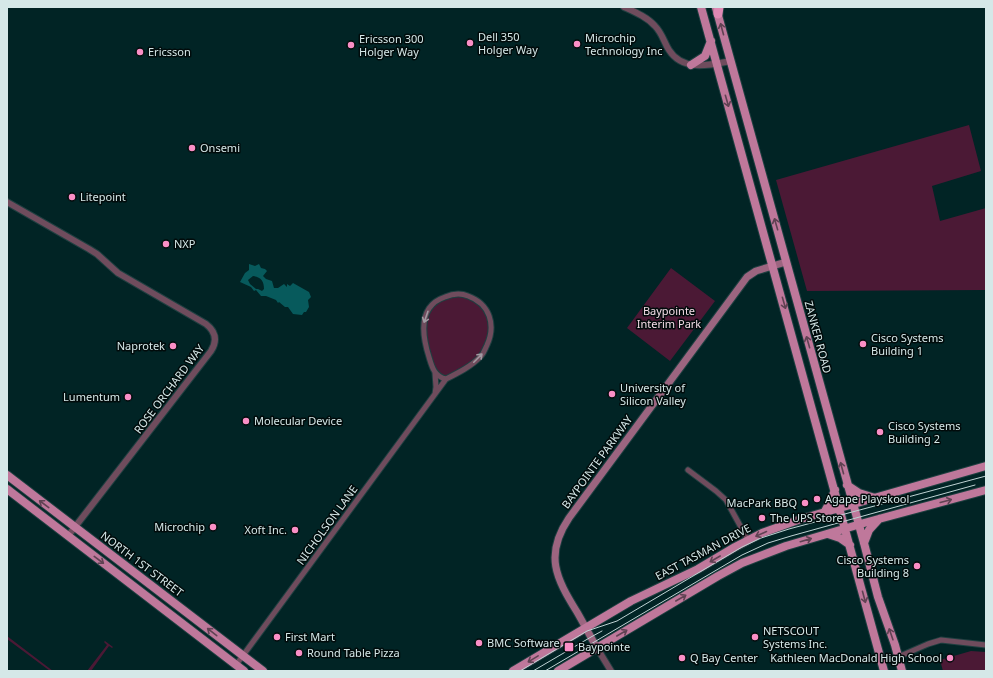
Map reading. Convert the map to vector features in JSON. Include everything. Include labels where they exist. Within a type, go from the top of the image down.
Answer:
[{"type":"main road","points":[[702,7],[884,671]]},
{"type":"main road","name":"ZANKER ROAD","points":[[718,9],[878,597],[902,671]]},
{"type":"main road","points":[[691,65],[705,56],[711,40]]},
{"type":"main road","name":"BAYPOINTE PARKWAY","points":[[597,648],[566,595],[557,575],[555,554],[556,544],[564,526],[747,277],[756,271],[786,262]]},
{"type":"main road","name":"EAST TASMAN DRIVE","points":[[513,671],[631,600],[698,569],[748,540],[774,528],[986,466]]},
{"type":"main road","name":"NORTH 1ST STREET","points":[[7,475],[263,671]]},
{"type":"main road","points":[[847,485],[859,493],[875,498]]},
{"type":"main road","name":"NORTH 1ST STREET","points":[[7,489],[244,671]]},
{"type":"main road","points":[[824,513],[835,490]]},
{"type":"main road","points":[[558,671],[742,564],[786,546],[858,524],[986,490]]},
{"type":"main road","points":[[864,543],[869,530],[880,518]]},
{"type":"main road","points":[[826,534],[837,536],[850,546]]},
{"type":"street","points":[[624,7],[650,21],[660,33],[670,51],[678,60],[691,65],[717,64],[731,61]]},
{"type":"street","name":"ROSE ORCHARD WAY","points":[[7,202],[89,249],[97,254],[118,273],[206,324],[210,327],[215,336],[214,346],[211,351],[68,536]]},
{"type":"street","name":"NICHOLSON LANE","points":[[236,665],[434,397],[446,380],[472,364],[482,355],[489,340],[491,328],[490,316],[485,306],[474,298],[457,294],[443,297],[438,299],[430,307],[426,315],[423,331],[432,369],[435,373],[436,387],[434,397]]},
{"type":"street","points":[[435,373],[439,377],[446,380]]},
{"type":"street","points":[[688,470],[726,500],[748,540]]},
{"type":"street","points":[[898,657],[941,640],[986,645]]},
{"type":"street","name":"BAYPOINTE PARKWAY","points":[[597,648],[611,671]]},
{"type":"green space","points":[[969,125],[981,171],[932,186],[940,221],[986,208],[986,290],[807,291],[776,180]]},
{"type":"green space","name":"Baypointe Interim Park","points":[[671,268],[715,301],[670,361],[627,328]]},
{"type":"green space","points":[[457,296],[471,299],[482,307],[488,317],[489,330],[487,342],[478,357],[470,364],[446,378],[440,376],[436,372],[430,357],[426,338],[426,322],[428,314],[437,302]]},
{"type":"green space","points":[[7,636],[53,671],[50,671],[7,639]]},
{"type":"green space","points":[[105,641],[113,647],[112,648],[109,646],[91,671],[87,671],[107,645],[104,642]]},
{"type":"green space","points":[[971,651],[986,652],[986,671],[943,671],[940,660]]},
{"type":"water","points":[[249,264],[255,266],[259,264],[261,268],[267,271],[263,276],[272,281],[274,288],[278,288],[284,284],[287,287],[287,284],[290,286],[293,283],[309,292],[311,297],[308,300],[309,307],[306,312],[302,315],[293,314],[288,307],[285,307],[279,302],[278,303],[276,300],[266,296],[261,296],[256,290],[254,291],[251,287],[240,282],[245,273],[249,270]],"holes":[[[253,276],[260,278],[263,282],[264,289],[262,291],[256,289],[248,280]]]},
{"type":"tram line","points":[[520,671],[587,631],[617,621],[742,547],[761,538],[789,529],[986,476]]},
{"type":"tram line","points":[[545,671],[742,555],[768,543],[975,485]]},
{"type":"tram line","points":[[533,671],[602,631]]},
{"type":"place","name":"Dell 350 Holger Way","points":[[470,43]]},
{"type":"place","name":"Microchip Technology Inc","points":[[577,44]]},
{"type":"place","name":"Ericsson 300 Holger Way","points":[[351,45]]},
{"type":"place","name":"Ericsson","points":[[140,52]]},
{"type":"place","name":"Onsemi","points":[[192,148]]},
{"type":"place","name":"Litepoint","points":[[72,197]]},
{"type":"place","name":"NXP","points":[[166,244]]},
{"type":"place","name":"Cisco Systems Building 1","points":[[863,344]]},
{"type":"place","name":"Naprotek","points":[[173,346]]},
{"type":"place","name":"University of Silicon Valley","points":[[612,394]]},
{"type":"place","name":"Lumentum","points":[[128,397]]},
{"type":"place","name":"Molecular Device","points":[[246,421]]},
{"type":"place","name":"Cisco Systems Building 2","points":[[880,432]]},
{"type":"place","name":"Agape Playskool","points":[[817,499]]},
{"type":"place","name":"MacPark BBQ","points":[[805,503]]},
{"type":"place","name":"The UPS Store","points":[[762,518]]},
{"type":"place","name":"Microchip","points":[[213,527]]},
{"type":"place","name":"Xoft Inc.","points":[[295,530]]},
{"type":"place","name":"Cisco Systems Building 8","points":[[917,566]]},
{"type":"place","name":"First Mart","points":[[277,637]]},
{"type":"place","name":"NETSCOUT Systems Inc.","points":[[755,637]]},
{"type":"place","name":"BMC Software","points":[[479,643]]},
{"type":"place","name":"Baypointe","points":[[569,647]]},
{"type":"place","name":"Round Table Pizza","points":[[299,653]]},
{"type":"place","name":"Q Bay Center","points":[[682,658]]},
{"type":"place","name":"Kathleen MacDonald High School","points":[[950,658]]}]
